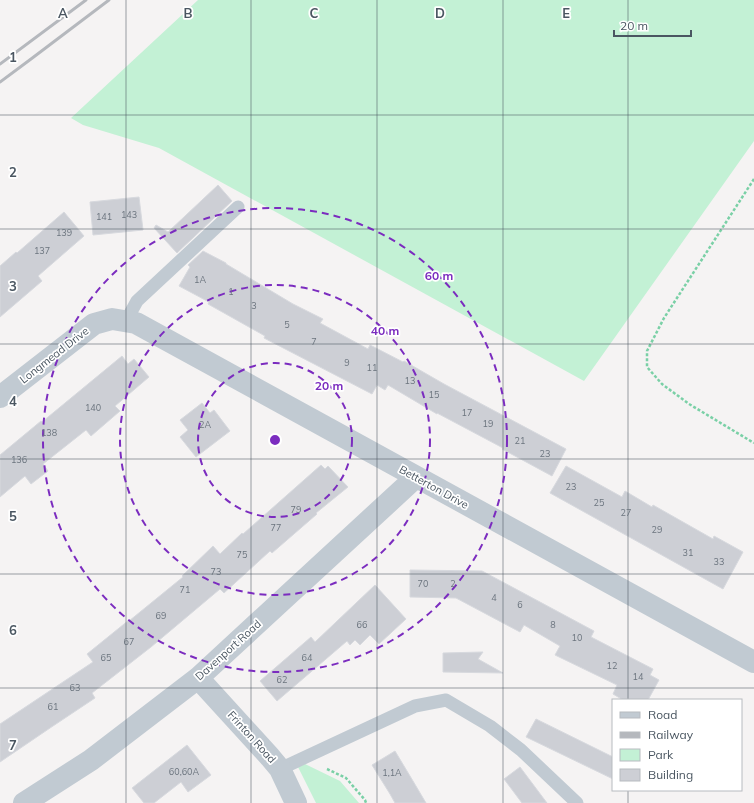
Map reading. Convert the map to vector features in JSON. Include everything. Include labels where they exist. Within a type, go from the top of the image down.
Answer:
[{"type":"street","name":"Longmead Drive","points":[[0,397],[94,324],[119,320]]},
{"type":"street","name":"Betterton Drive","points":[[119,320],[136,323],[754,662]]},
{"type":"street","name":"Davenport Road","points":[[24,803],[91,760],[198,678],[416,477]]},
{"type":"street","name":"Frinton Road","points":[[198,678],[280,769],[296,803]]},
{"type":"lane","points":[[119,320],[137,301],[238,207]]},
{"type":"lane","points":[[280,769],[415,706],[446,700],[490,726],[521,750],[577,803]]},
{"type":"path","points":[[754,178],[664,318],[647,351],[647,367],[662,384],[688,404],[754,443]]},
{"type":"path","points":[[305,758],[346,778],[366,803]]},
{"type":"green space","points":[[198,0],[754,0],[754,141],[584,381],[159,148],[83,125],[71,118]]},
{"type":"green space","points":[[305,764],[340,781],[359,803],[316,803],[298,767]]},
{"type":"building","points":[[218,185],[232,201],[177,253],[154,228],[156,225],[168,232]]},
{"type":"building","points":[[139,197],[143,230],[93,235],[90,202]]},
{"type":"building","points":[[64,212],[84,236],[38,276],[42,281],[0,317],[0,266]]},
{"type":"building","points":[[203,251],[226,263],[293,304],[323,319],[320,323],[368,349],[370,345],[403,362],[404,361],[566,449],[552,476],[502,449],[503,448],[437,414],[388,385],[385,390],[377,385],[372,394],[264,338],[265,336],[208,304],[209,302],[179,286],[190,267],[188,265]]},
{"type":"building","points":[[122,356],[128,364],[134,359],[149,377],[115,406],[120,411],[91,436],[86,430],[43,464],[48,471],[31,484],[25,476],[0,497],[0,455]]},
{"type":"building","points":[[202,403],[210,413],[214,410],[230,431],[196,457],[180,437],[188,430],[180,420]]},
{"type":"building","points":[[321,465],[325,469],[328,466],[348,487],[316,513],[317,514],[272,553],[270,551],[224,593],[220,589],[151,647],[92,693],[95,698],[0,762],[0,724],[93,662],[87,654],[183,577],[182,576],[213,546],[220,554],[242,533],[243,534]]},
{"type":"building","points":[[566,466],[622,497],[625,491],[713,539],[714,536],[743,552],[723,589],[550,493]]},
{"type":"building","points":[[410,570],[482,571],[594,631],[591,637],[653,669],[650,675],[659,680],[649,699],[621,699],[613,694],[617,685],[555,655],[560,646],[524,625],[520,632],[456,598],[410,597]]},
{"type":"building","points":[[375,585],[406,619],[379,644],[370,635],[360,645],[355,640],[350,645],[347,641],[277,701],[260,681],[311,637],[315,642]]},
{"type":"building","points":[[483,652],[478,659],[503,673],[443,672],[443,653]]},
{"type":"building","points":[[536,719],[612,757],[612,779],[526,737]]},
{"type":"building","points":[[187,745],[211,775],[188,792],[181,782],[154,803],[144,803],[132,788]]},
{"type":"building","points":[[395,751],[426,803],[395,803],[372,765]]},
{"type":"building","points":[[520,767],[547,803],[522,803],[504,779]]},
{"type":"railway","points":[[0,64],[86,0]]},
{"type":"railway","points":[[0,82],[109,0]]}]
